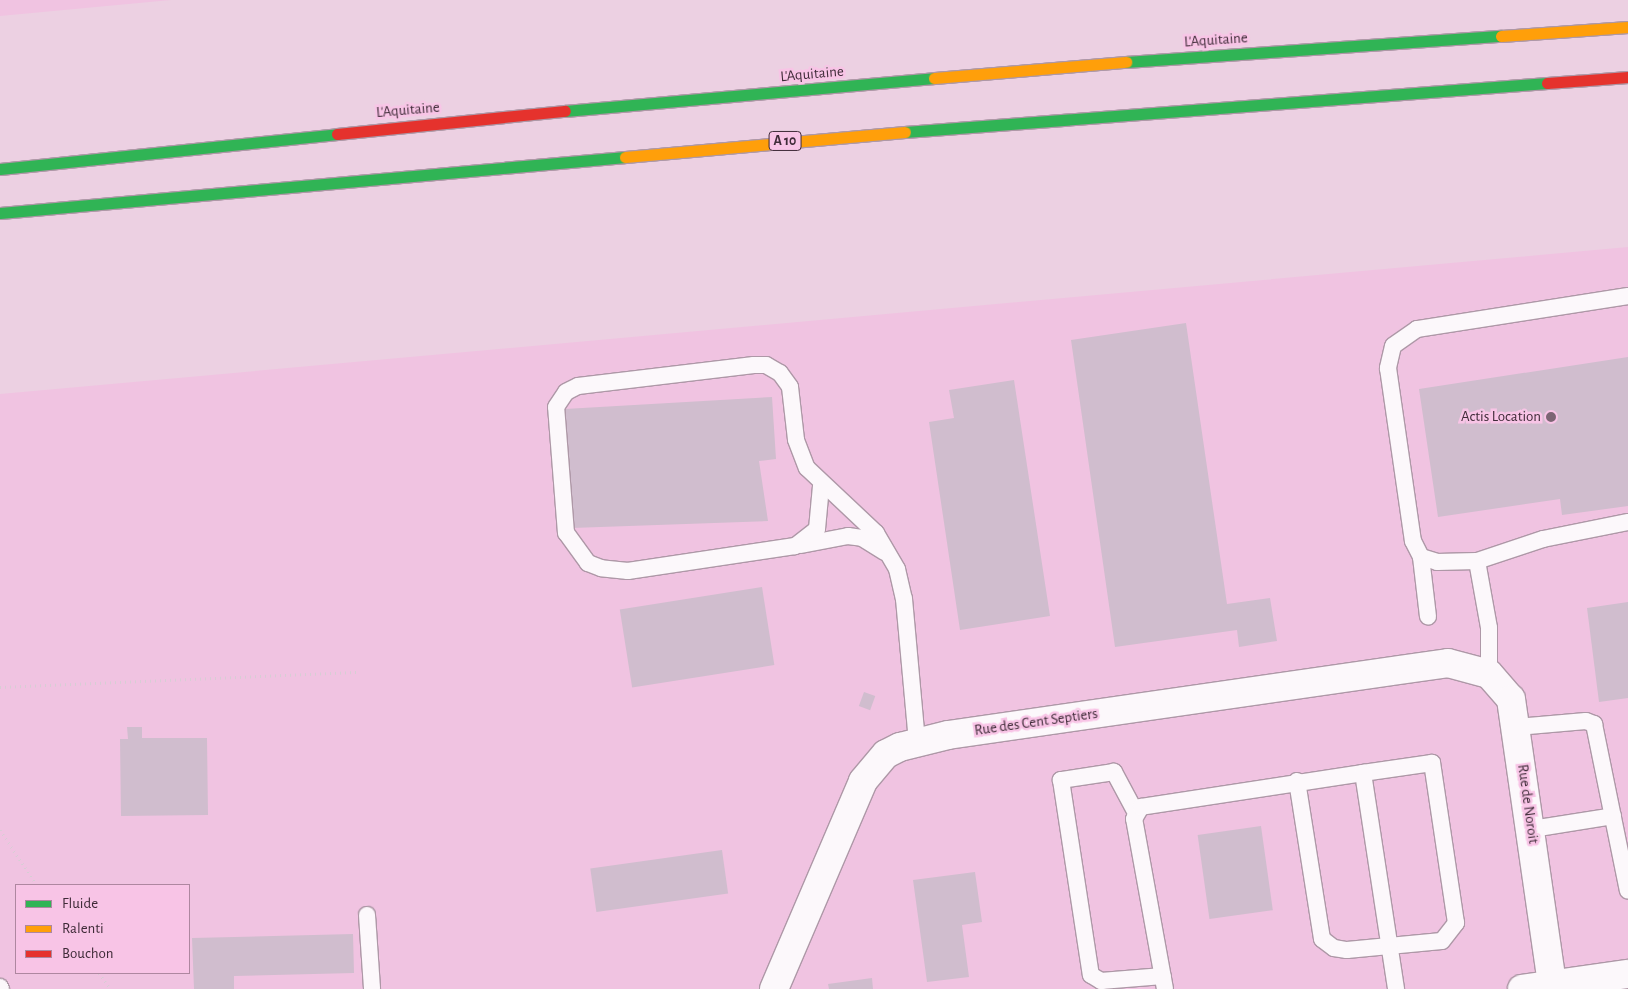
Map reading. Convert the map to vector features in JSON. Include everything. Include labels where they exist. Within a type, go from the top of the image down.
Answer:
[{"type":"highway","name":"L'Aquitaine","points":[[0,169],[653,102],[1173,58],[1628,27]]},
{"type":"highway","name":"A 10","points":[[0,214],[955,127],[1628,77]]},
{"type":"street","name":"Rue des Cent Septiers","points":[[774,989],[863,781],[886,754],[917,741],[1448,663],[1489,674]]},
{"type":"street","name":"Rue de Noroit","points":[[1489,674],[1510,699],[1517,727],[1552,985]]},
{"type":"street","points":[[1522,989],[1628,974]]},
{"type":"lane","points":[[1428,617],[1421,557],[1413,541],[1395,426],[1388,368],[1393,346],[1417,329],[1628,296]]},
{"type":"lane","points":[[891,558],[862,538],[848,536],[628,571],[588,563],[573,548],[562,508],[556,407],[560,398],[578,386],[766,365],[790,386],[796,440],[807,468],[821,486],[876,533],[891,558],[904,599],[917,741]]},
{"type":"lane","points":[[794,546],[817,529],[821,486]]},
{"type":"lane","points":[[1421,557],[1437,562],[1476,562],[1543,539],[1628,522]]},
{"type":"lane","points":[[1476,562],[1489,628],[1489,674]]},
{"type":"lane","points":[[1517,727],[1586,721],[1594,724],[1628,891]]},
{"type":"lane","points":[[1136,813],[1149,803],[1297,781],[1432,763],[1456,924],[1449,936],[1442,942],[1388,949],[1334,948],[1322,939],[1297,781]]},
{"type":"lane","points":[[1114,772],[1136,813],[1164,983],[1101,981],[1091,974],[1061,780],[1114,772]]},
{"type":"lane","points":[[1363,773],[1388,949],[1396,989]]},
{"type":"lane","points":[[1532,829],[1613,816]]},
{"type":"lane","points":[[368,915],[372,989]]},
{"type":"path","points":[[0,687],[357,672]]},
{"type":"path","points":[[0,830],[36,884]]},
{"type":"path","points":[[100,974],[110,989]]},
{"type":"shaded area","points":[[0,0],[171,0],[0,16]]},
{"type":"shaded area","points":[[1628,247],[1628,989],[0,989],[0,394]]},
{"type":"building","points":[[1186,323],[1227,604],[1270,598],[1277,641],[1239,647],[1237,630],[1115,647],[1071,340]]},
{"type":"building","points":[[1628,357],[1628,506],[1562,515],[1560,499],[1438,517],[1419,389]]},
{"type":"building","points":[[1014,380],[1050,616],[960,630],[929,422],[954,418],[949,390]]},
{"type":"building","points":[[772,397],[776,459],[759,461],[768,521],[572,528],[565,409]]},
{"type":"building","points":[[762,587],[774,665],[632,688],[620,610]]},
{"type":"building","points":[[1628,602],[1628,698],[1599,702],[1587,608]]},
{"type":"building","points":[[864,692],[875,696],[870,710],[859,706]]},
{"type":"building","points":[[127,727],[142,727],[142,738],[207,738],[208,815],[121,816],[120,739],[128,739]]},
{"type":"building","points":[[1261,826],[1273,910],[1209,919],[1198,835]]},
{"type":"building","points":[[722,850],[728,894],[596,912],[590,869]]},
{"type":"building","points":[[975,872],[982,922],[962,925],[969,977],[927,982],[913,880]]},
{"type":"building","points":[[353,934],[354,973],[234,976],[234,989],[194,989],[192,938]]},
{"type":"building","points":[[872,978],[873,989],[829,989],[828,984]]},
{"type":"traffic: fast","points":[[1126,62],[1501,36]]},
{"type":"traffic: fast","points":[[565,111],[934,78]]},
{"type":"traffic: fast","points":[[905,132],[1547,83]]},
{"type":"traffic: fast","points":[[0,169],[337,134]]},
{"type":"traffic: fast","points":[[0,213],[625,157]]},
{"type":"traffic: slow","points":[[1501,36],[1628,27]]},
{"type":"traffic: slow","points":[[934,78],[1126,62]]},
{"type":"traffic: slow","points":[[625,157],[905,132]]},
{"type":"traffic: jam","points":[[1547,83],[1628,77]]},
{"type":"traffic: jam","points":[[337,134],[565,111]]},
{"type":"place","name":"Actis Location","points":[[1551,417]]}]
